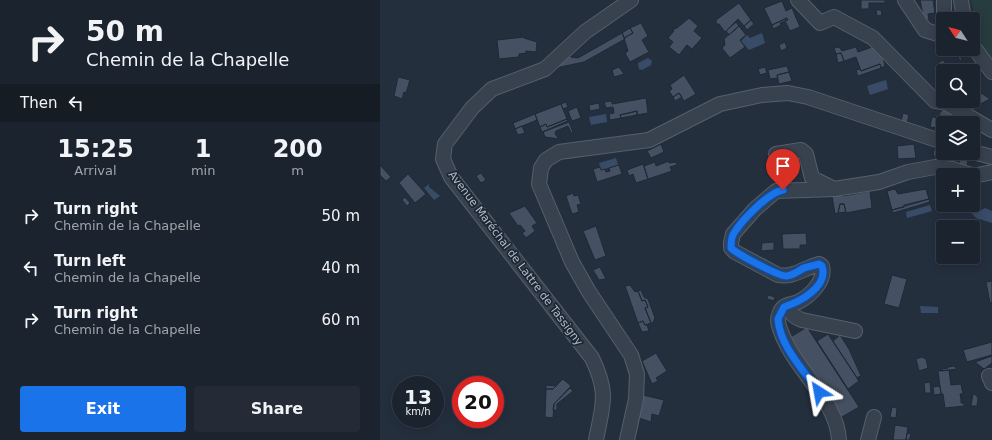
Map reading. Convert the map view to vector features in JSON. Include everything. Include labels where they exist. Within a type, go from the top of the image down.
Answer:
[{"type":"street","name":"Avenue Maréchal de Lattre de Tassigny","points":[[596,440],[604,397],[601,378],[592,358],[451,177],[443,159],[445,144],[472,108],[492,89],[545,69],[585,32],[631,0]]},
{"type":"street","points":[[798,0],[820,22],[834,17],[873,38],[934,100],[946,103],[992,130]]},
{"type":"street","points":[[904,0],[925,30],[936,33]]},
{"type":"street","points":[[944,0],[944,12]]},
{"type":"street","points":[[960,0],[963,12]]},
{"type":"street","points":[[980,56],[992,72]]},
{"type":"street","points":[[627,440],[636,399],[637,374],[631,355],[589,292],[572,262],[539,184],[541,168],[546,160],[559,152],[649,140],[720,104],[762,95],[788,93],[808,97],[936,140]]},
{"type":"street","points":[[776,154],[801,150],[806,154],[812,178],[834,189]]},
{"type":"street","points":[[980,153],[992,156]]},
{"type":"street","points":[[839,440],[838,432],[828,406],[796,361],[784,339],[778,319],[784,307],[798,302],[813,291],[822,276],[822,266],[819,264],[804,268],[796,274],[786,276],[778,275],[735,252],[731,248],[733,234],[755,209],[776,191],[834,189],[879,182],[908,172],[936,168]]},
{"type":"street","points":[[980,174],[992,172]]},
{"type":"street","points":[[790,305],[790,312],[794,317],[855,331]]},
{"type":"street","points":[[868,440],[874,417]]},
{"type":"green space","points":[[971,0],[992,0],[992,59],[980,42],[980,12],[974,12]]},
{"type":"water","points":[[762,33],[765,43],[749,50],[741,41],[747,35],[750,38]]},
{"type":"water","points":[[648,58],[652,61],[651,65],[642,70],[639,69],[638,63]]},
{"type":"water","points":[[886,80],[888,89],[870,95],[867,86]]},
{"type":"water","points":[[606,114],[607,122],[591,125],[589,117]]},
{"type":"water","points":[[616,158],[618,165],[601,170],[599,163]]},
{"type":"water","points":[[429,184],[429,187],[440,196],[434,200],[424,188]]},
{"type":"water","points":[[930,205],[932,211],[907,218],[906,212]]},
{"type":"water","points":[[985,208],[992,211],[992,223],[976,218],[971,212],[980,212]]},
{"type":"water","points":[[920,306],[938,307],[938,313],[921,313]]},
{"type":"building","points":[[861,0],[885,0],[885,3],[869,3],[869,9],[861,9]]},
{"type":"building","points":[[920,0],[933,0],[935,13],[928,14],[929,19],[924,20]]},
{"type":"building","points":[[782,1],[786,11],[792,8],[800,27],[790,31],[785,21],[787,18],[772,25],[764,8]]},
{"type":"building","points":[[739,3],[751,20],[744,26],[738,19],[725,32],[719,24],[716,24],[716,20]]},
{"type":"building","points":[[876,10],[881,10],[882,15],[877,16]]},
{"type":"building","points":[[689,18],[698,26],[694,31],[702,38],[692,49],[687,45],[679,55],[669,47],[673,42],[668,38],[674,31],[672,30],[677,28]]},
{"type":"building","points":[[787,18],[788,20],[780,23],[781,25],[773,29],[772,25]]},
{"type":"building","points":[[751,20],[754,24],[747,30],[744,26]]},
{"type":"building","points":[[736,22],[739,26],[729,35],[726,31]]},
{"type":"building","points":[[641,23],[648,36],[642,40],[649,52],[630,62],[625,53],[628,51],[624,38],[633,33],[630,28]]},
{"type":"building","points":[[739,26],[746,35],[740,40],[745,47],[730,58],[722,48],[725,45],[724,39]]},
{"type":"building","points":[[630,28],[633,33],[624,38],[622,33]]},
{"type":"building","points":[[622,33],[625,39],[584,62],[556,68],[570,54],[571,57],[578,58]]},
{"type":"building","points":[[524,37],[537,42],[536,52],[526,51],[526,53],[519,54],[519,57],[499,59],[497,40]]},
{"type":"building","points":[[785,42],[787,48],[781,51],[779,45]]},
{"type":"building","points":[[875,46],[876,52],[881,50],[885,66],[881,68],[880,64],[861,71],[856,57],[844,61],[841,53],[836,54],[834,48],[839,47],[842,51],[856,47],[858,52]]},
{"type":"building","points":[[841,53],[844,61],[838,63],[836,54]]},
{"type":"building","points":[[958,56],[960,56],[962,60],[960,61]]},
{"type":"building","points":[[943,60],[946,64],[939,64]]},
{"type":"building","points":[[880,64],[881,68],[858,76],[856,70],[860,69],[861,71]]},
{"type":"building","points":[[787,66],[789,72],[777,75],[778,78],[770,79],[768,70]]},
{"type":"building","points":[[619,67],[624,74],[614,77],[612,70]]},
{"type":"building","points":[[765,67],[767,73],[760,75],[758,69]]},
{"type":"building","points":[[789,72],[792,81],[779,84],[777,75]]},
{"type":"building","points":[[684,75],[696,94],[684,101],[679,93],[673,97],[669,91],[672,89],[670,85]]},
{"type":"building","points":[[398,77],[410,80],[406,93],[404,92],[402,99],[394,96]]},
{"type":"building","points":[[980,92],[990,99],[980,104]]},
{"type":"building","points":[[679,93],[682,97],[675,101],[673,97]]},
{"type":"building","points":[[646,98],[648,113],[637,115],[637,111],[620,115],[621,118],[610,120],[609,114],[614,113],[613,107],[606,108],[604,102],[612,101],[612,104]]},
{"type":"building","points":[[566,102],[568,107],[563,109],[561,104]]},
{"type":"building","points":[[599,103],[600,109],[590,111],[589,105]]},
{"type":"building","points":[[561,104],[567,119],[547,127],[546,124],[540,127],[535,114]]},
{"type":"building","points":[[577,107],[581,118],[572,121],[568,111]]},
{"type":"building","points":[[942,108],[944,108],[959,116],[940,116],[940,111],[942,111]]},
{"type":"building","points":[[637,111],[637,115],[621,118],[620,115]]},
{"type":"building","points":[[903,113],[909,115],[907,123],[901,121]]},
{"type":"building","points":[[535,114],[537,120],[515,129],[513,123]]},
{"type":"building","points":[[932,117],[936,118],[936,128],[930,127]]},
{"type":"building","points":[[567,119],[568,121],[542,132],[540,127],[546,124],[547,127]]},
{"type":"building","points":[[569,122],[573,132],[571,133],[568,126],[556,131],[555,134],[559,139],[545,137],[543,132]]},
{"type":"building","points":[[522,126],[525,133],[518,135],[515,129]]},
{"type":"building","points":[[661,144],[664,152],[651,158],[647,151]]},
{"type":"building","points":[[914,144],[916,158],[898,159],[897,146]]},
{"type":"building","points":[[934,149],[936,149],[936,156],[933,156]]},
{"type":"building","points":[[960,160],[968,161],[966,168],[958,166]]},
{"type":"building","points":[[669,161],[669,163],[676,162],[677,165],[670,167],[672,171],[648,179],[644,166],[655,162],[656,166]]},
{"type":"building","points":[[643,164],[648,179],[636,183],[633,174],[629,176],[627,170]]},
{"type":"building","points":[[380,165],[391,177],[386,181],[380,175]]},
{"type":"building","points":[[619,165],[622,174],[597,182],[593,169],[600,167],[601,170],[605,169],[606,172],[610,171],[609,168]]},
{"type":"building","points":[[481,173],[486,180],[481,183],[476,176]]},
{"type":"building","points":[[408,174],[426,194],[415,203],[399,183]]},
{"type":"building","points":[[895,189],[898,194],[926,189],[929,199],[892,210],[887,191]]},
{"type":"building","points":[[870,191],[872,208],[846,213],[844,204],[840,204],[838,213],[835,214],[832,196],[842,194],[843,196]]},
{"type":"building","points":[[573,193],[574,196],[578,195],[581,204],[577,205],[579,212],[572,214],[566,196]]},
{"type":"building","points":[[405,197],[410,203],[407,206],[402,200]]},
{"type":"building","points":[[929,199],[930,202],[893,213],[892,210],[904,207],[904,205]]},
{"type":"building","points":[[840,204],[844,204],[846,212],[838,213]]},
{"type":"building","points":[[525,206],[537,223],[532,226],[535,231],[526,238],[522,233],[525,231],[520,225],[518,226],[509,213]]},
{"type":"building","points":[[596,226],[606,256],[595,260],[583,231]]},
{"type":"building","points":[[806,233],[807,245],[800,245],[800,249],[783,249],[782,234]]},
{"type":"building","points":[[774,242],[774,250],[761,251],[762,243]]},
{"type":"building","points":[[600,267],[606,279],[599,280],[593,270]]},
{"type":"building","points":[[892,275],[907,279],[899,308],[884,304]]},
{"type":"building","points":[[992,281],[992,302],[990,303],[986,282]]},
{"type":"building","points":[[630,285],[635,292],[638,291],[642,301],[645,300],[648,307],[645,308],[651,323],[645,325],[643,321],[638,323],[625,286]]},
{"type":"building","points":[[641,290],[644,297],[648,299],[655,318],[653,323],[651,323],[645,308],[648,307],[645,300],[642,301],[638,291]]},
{"type":"building","points":[[768,295],[775,297],[774,301],[767,299]]},
{"type":"building","points":[[643,321],[645,325],[647,325],[649,331],[642,332],[638,323]]},
{"type":"building","points":[[807,327],[859,407],[842,417],[789,338]]},
{"type":"building","points":[[828,334],[859,381],[848,389],[817,341]]},
{"type":"building","points":[[840,335],[849,349],[861,376],[858,377],[859,381],[833,341]]},
{"type":"building","points":[[992,342],[992,355],[967,362],[963,350]]},
{"type":"building","points":[[656,353],[667,371],[656,378],[658,381],[652,384],[642,361]]},
{"type":"building","points":[[992,356],[992,363],[984,369],[975,362]]},
{"type":"building","points":[[922,357],[926,359],[928,368],[919,371],[916,359]]},
{"type":"building","points":[[954,366],[957,369],[942,371],[942,369]]},
{"type":"building","points":[[949,370],[951,385],[961,384],[963,394],[960,394],[961,403],[964,403],[964,406],[945,408],[943,394],[941,394],[938,371]]},
{"type":"building","points":[[563,379],[571,386],[554,404],[553,418],[545,417],[546,389],[553,389]]},
{"type":"building","points":[[930,382],[931,393],[925,393],[924,383]]},
{"type":"building","points":[[546,385],[556,386],[553,389],[546,389]]},
{"type":"building","points":[[940,386],[941,394],[934,395],[933,387]]},
{"type":"building","points":[[570,388],[573,391],[557,404],[557,410],[553,410],[554,404]]},
{"type":"building","points":[[973,394],[978,398],[977,406],[971,406]]},
{"type":"building","points":[[643,395],[664,400],[659,416],[652,414],[651,422],[639,418]]},
{"type":"building","points":[[892,407],[897,408],[896,418],[890,417]]},
{"type":"building","points":[[895,425],[908,427],[906,440],[893,440]]},
{"type":"building","points":[[907,433],[911,434],[909,440],[906,440]]},
{"type":"route","points":[[783,190],[776,191],[755,209],[733,234],[731,248],[740,256],[759,264],[778,275],[786,276],[796,274],[804,268],[819,264],[822,266],[822,276],[813,291],[798,302],[784,307],[780,312],[778,319],[784,339],[793,356],[819,392]]}]
